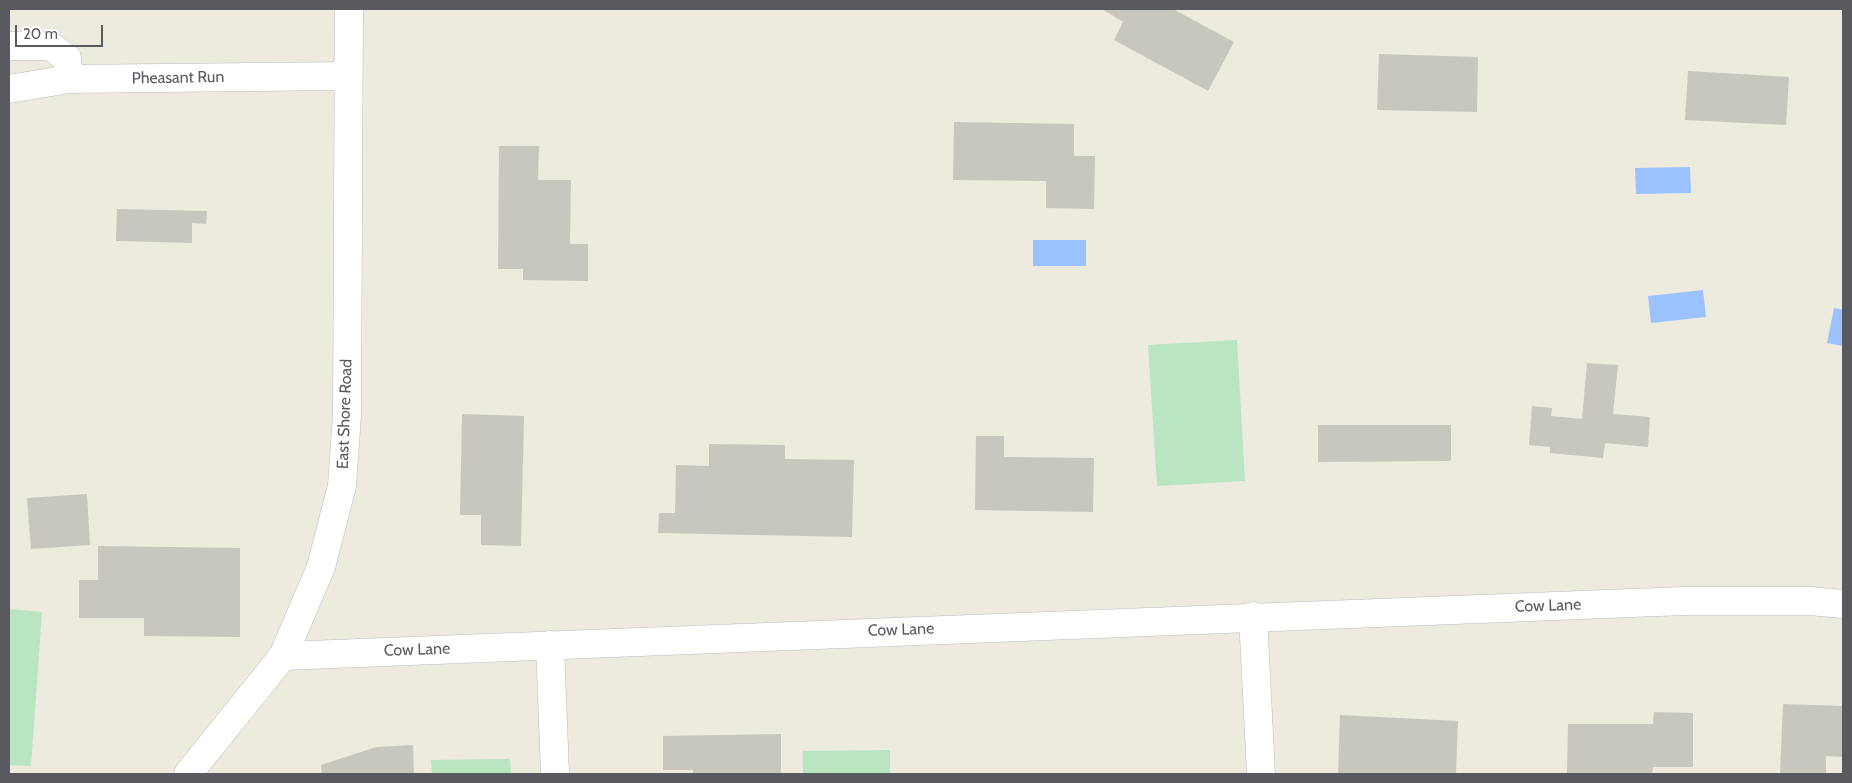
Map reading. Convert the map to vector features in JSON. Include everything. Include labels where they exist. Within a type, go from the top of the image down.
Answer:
[{"type":"street","name":"East Shore Road","points":[[188,774],[283,656],[321,567],[342,486],[347,415],[349,9]]},
{"type":"street","points":[[9,46],[50,46],[67,58],[69,79]]},
{"type":"street","name":"Pheasant Run","points":[[9,88],[69,79],[348,76]]},
{"type":"street","name":"Cow Lane","points":[[283,656],[1253,616],[1683,601],[1810,601],[1843,604]]},
{"type":"street","points":[[1253,616],[1261,774]]},
{"type":"street","points":[[550,645],[555,774]]},
{"type":"green space","points":[[1237,340],[1245,481],[1157,486],[1148,345]]},
{"type":"green space","points":[[9,609],[42,612],[31,766],[9,765]]},
{"type":"green space","points":[[890,750],[890,774],[803,774],[803,751]]},
{"type":"green space","points":[[510,759],[511,774],[432,774],[431,760]]},
{"type":"water","points":[[1690,167],[1691,193],[1636,194],[1635,168]]},
{"type":"water","points":[[1033,240],[1086,240],[1086,266],[1033,266]]},
{"type":"water","points":[[1703,290],[1706,317],[1651,323],[1648,296]]},
{"type":"water","points":[[1834,308],[1843,310],[1843,346],[1827,343]]},
{"type":"building","points":[[1102,9],[1173,9],[1234,42],[1208,91],[1114,40],[1123,22]]},
{"type":"building","points":[[1379,54],[1478,57],[1477,112],[1377,110]]},
{"type":"building","points":[[1688,71],[1789,77],[1786,125],[1685,120]]},
{"type":"building","points":[[954,122],[1074,124],[1074,156],[1095,156],[1094,209],[1046,208],[1046,181],[953,180]]},
{"type":"building","points":[[499,146],[539,146],[538,180],[571,180],[570,244],[588,244],[588,281],[523,280],[523,269],[498,269]]},
{"type":"building","points":[[117,209],[207,211],[206,224],[192,223],[192,243],[116,241]]},
{"type":"building","points":[[1587,363],[1618,365],[1613,414],[1650,417],[1648,447],[1605,443],[1603,458],[1550,453],[1550,447],[1529,445],[1532,406],[1552,408],[1551,416],[1582,419]]},
{"type":"building","points":[[462,414],[524,416],[521,546],[481,545],[481,515],[460,515]]},
{"type":"building","points":[[1318,425],[1451,425],[1451,461],[1318,462]]},
{"type":"building","points":[[976,436],[1004,436],[1004,457],[1094,458],[1093,512],[975,510]]},
{"type":"building","points":[[709,444],[785,445],[785,459],[854,460],[852,537],[658,533],[659,513],[675,513],[676,465],[709,466]]},
{"type":"building","points":[[87,494],[90,545],[31,549],[27,498]]},
{"type":"building","points":[[98,546],[240,548],[240,637],[144,636],[144,618],[79,618],[79,580],[98,580]]},
{"type":"building","points":[[1783,704],[1843,706],[1843,757],[1826,756],[1826,774],[1780,774]]},
{"type":"building","points":[[1654,712],[1693,713],[1693,767],[1653,767],[1652,774],[1567,774],[1568,724],[1653,724]]},
{"type":"building","points":[[1340,715],[1458,721],[1456,774],[1338,774]]},
{"type":"building","points":[[781,734],[781,774],[693,774],[693,770],[663,770],[663,736]]},
{"type":"building","points":[[413,745],[414,774],[322,774],[321,765],[376,747]]}]
